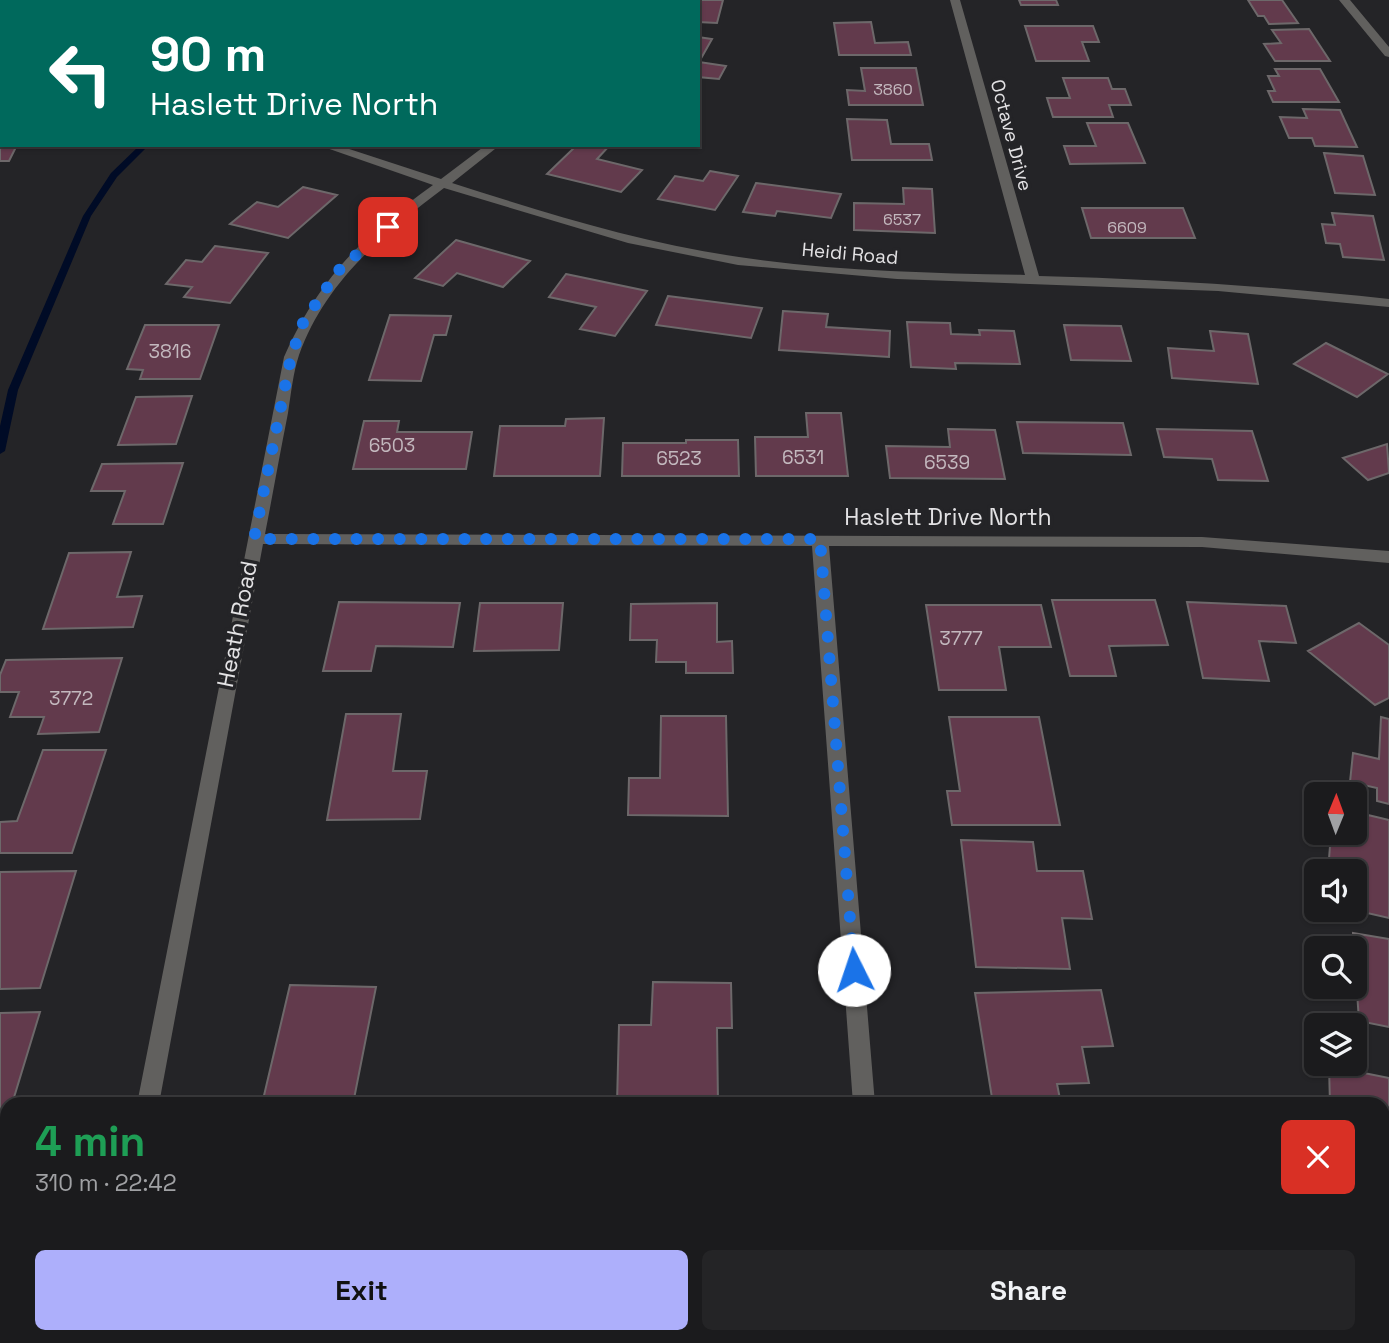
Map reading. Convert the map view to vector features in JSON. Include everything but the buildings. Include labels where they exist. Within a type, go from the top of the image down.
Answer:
[{"type":"street","name":"Octave Drive","points":[[955,0],[1033,280]]},
{"type":"street","points":[[1344,0],[1389,54]]},
{"type":"street","name":"Heidi Road","points":[[330,147],[441,186],[650,245],[716,257],[887,276],[1236,288],[1389,303]]},
{"type":"street","name":"Heath Road","points":[[149,1097],[254,539],[291,357],[303,323],[338,271],[370,240],[491,147]]},
{"type":"street","name":"Haslett Drive North","points":[[254,539],[1202,542],[1389,557]]},
{"type":"street","points":[[820,539],[863,1097]]},
{"type":"waterway","points":[[0,451],[13,390],[87,216],[114,175],[143,147]]},
{"type":"route","points":[[388,227],[370,240],[338,271],[303,323],[291,357],[254,539],[820,539],[854,970]]}]
